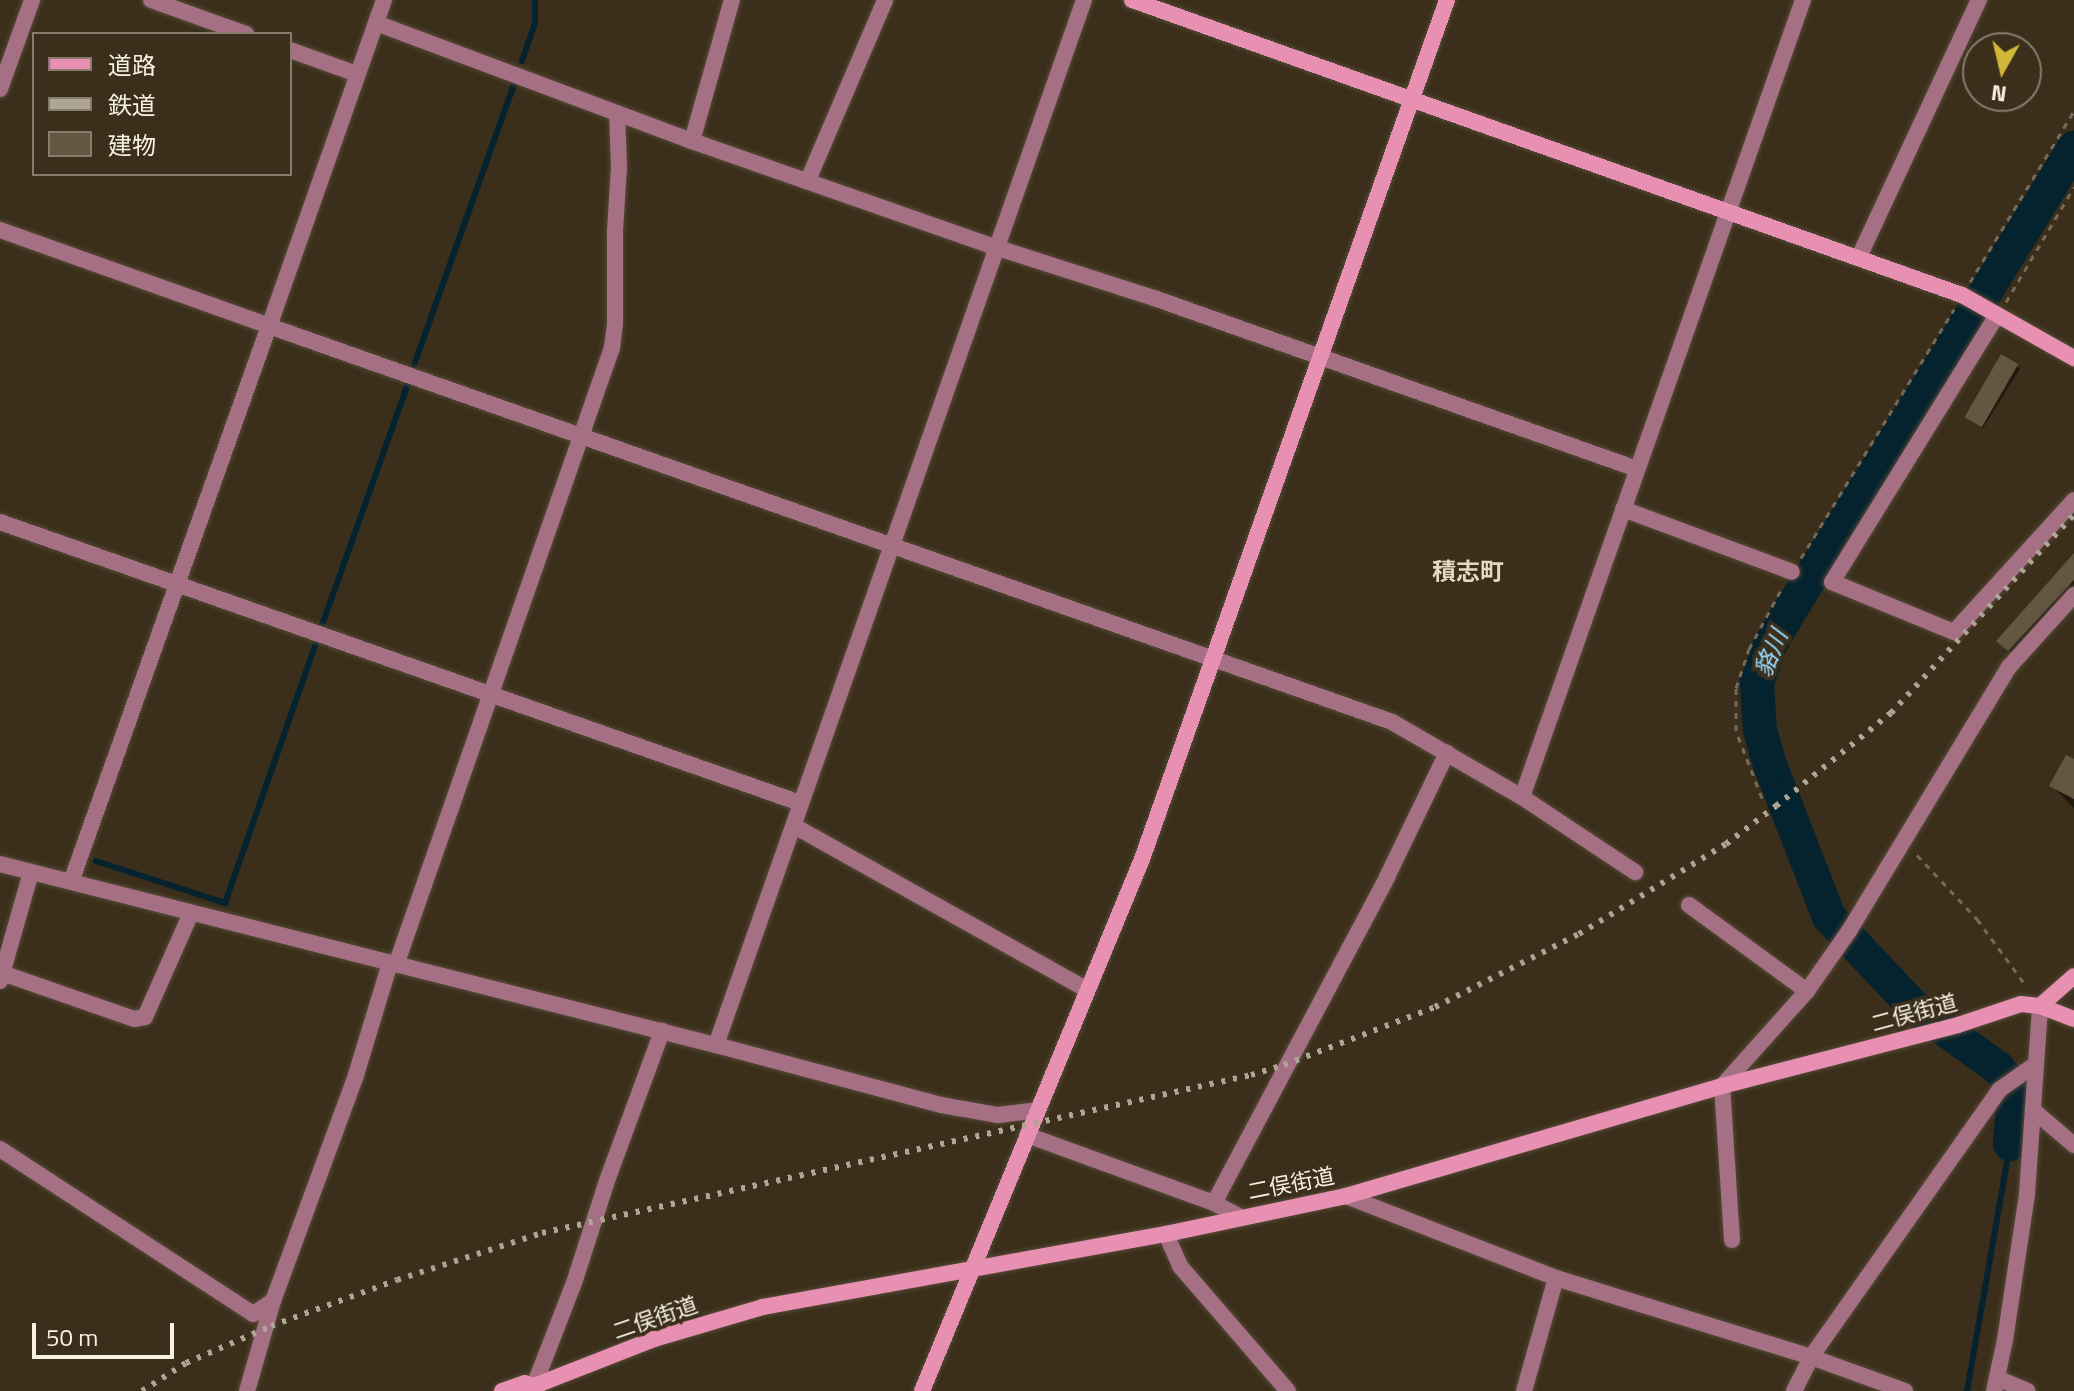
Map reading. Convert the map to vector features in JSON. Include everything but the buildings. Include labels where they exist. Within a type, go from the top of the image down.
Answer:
[{"type":"street","points":[[0,89],[32,0]]},
{"type":"street","points":[[151,0],[240,32]]},
{"type":"street","points":[[71,882],[384,0]]},
{"type":"street","points":[[692,141],[732,0]]},
{"type":"street","points":[[808,180],[885,0]]},
{"type":"street","points":[[716,1045],[1084,0]]},
{"type":"street","points":[[1132,0],[1170,6],[1409,98],[1962,295],[2074,358]]},
{"type":"street","points":[[922,1391],[1142,859],[1409,98],[1447,0]]},
{"type":"street","points":[[1522,797],[1803,0]]},
{"type":"street","points":[[1859,257],[1979,0]]},
{"type":"street","points":[[376,23],[692,141],[1637,469]]},
{"type":"street","points":[[292,51],[357,74]]},
{"type":"street","points":[[247,1391],[273,1301],[356,1075],[612,348],[615,324],[617,113]]},
{"type":"street","points":[[0,230],[1392,722],[1522,797],[1635,872]]},
{"type":"street","points":[[1997,315],[1832,582],[1954,632],[2074,500]]},
{"type":"street","points":[[1623,509],[1792,572]]},
{"type":"street","points":[[0,522],[800,803]]},
{"type":"street","points":[[1732,1240],[1722,1086],[1807,991],[1904,840],[2009,667],[2074,595]]},
{"type":"street","points":[[1214,1203],[1387,877],[1447,753]]},
{"type":"street","points":[[794,826],[1087,990]]},
{"type":"street","points":[[0,864],[662,1031],[941,1105],[998,1115],[1037,1110]]},
{"type":"street","points":[[31,872],[1,977],[134,1019],[145,1017],[191,913]]},
{"type":"street","points":[[1689,905],[1807,991]]},
{"type":"street","points":[[2027,1391],[1995,1385],[2027,1194],[2040,1006],[2074,976]]},
{"type":"street","name":"二俣街道","points":[[502,1391],[525,1383],[536,1388],[654,1339],[763,1307],[1166,1234],[1238,1216],[1346,1196],[1722,1086],[1958,1025],[2021,1004],[2040,1006]]},
{"type":"street","points":[[2040,1006],[2074,1019]]},
{"type":"street","points":[[536,1388],[662,1031]]},
{"type":"street","points":[[1794,1391],[1811,1357],[1999,1090],[2036,1064]]},
{"type":"street","points":[[2033,1110],[2074,1145]]},
{"type":"street","points":[[1027,1135],[1214,1203],[1238,1216]]},
{"type":"street","points":[[0,1149],[253,1314],[273,1301]]},
{"type":"street","points":[[1346,1196],[1556,1278],[1811,1357],[1905,1391]]},
{"type":"street","points":[[1166,1234],[1180,1266],[1288,1391]]},
{"type":"street","points":[[1524,1391],[1556,1278]]},
{"type":"path","points":[[1762,798],[1736,731],[1736,688],[1758,629],[2074,111]]},
{"type":"path","points":[[1997,315],[2074,187]]},
{"type":"path","points":[[1904,840],[1977,919],[2040,1006]]},
{"type":"waterway","points":[[522,61],[535,23],[535,0]]},
{"type":"waterway","points":[[413,368],[514,84]]},
{"type":"waterway","name":"貉川","points":[[2010,1144],[2014,1088],[1998,1068],[1915,1008],[1829,917],[1770,765],[1760,731],[1757,683],[1770,645],[1785,619],[2074,148]]},
{"type":"waterway","points":[[321,628],[408,383]]},
{"type":"waterway","points":[[96,861],[225,903],[317,641]]},
{"type":"waterway","points":[[1967,1391],[2010,1144]]},
{"type":"railway","points":[[142,1391],[186,1363],[271,1326],[397,1280],[542,1233],[1251,1075],[1435,1007],[1579,934],[1726,844],[1776,806],[1891,713],[2074,515]]},
{"type":"district","name":"積志町","points":[[1468,572]]}]
